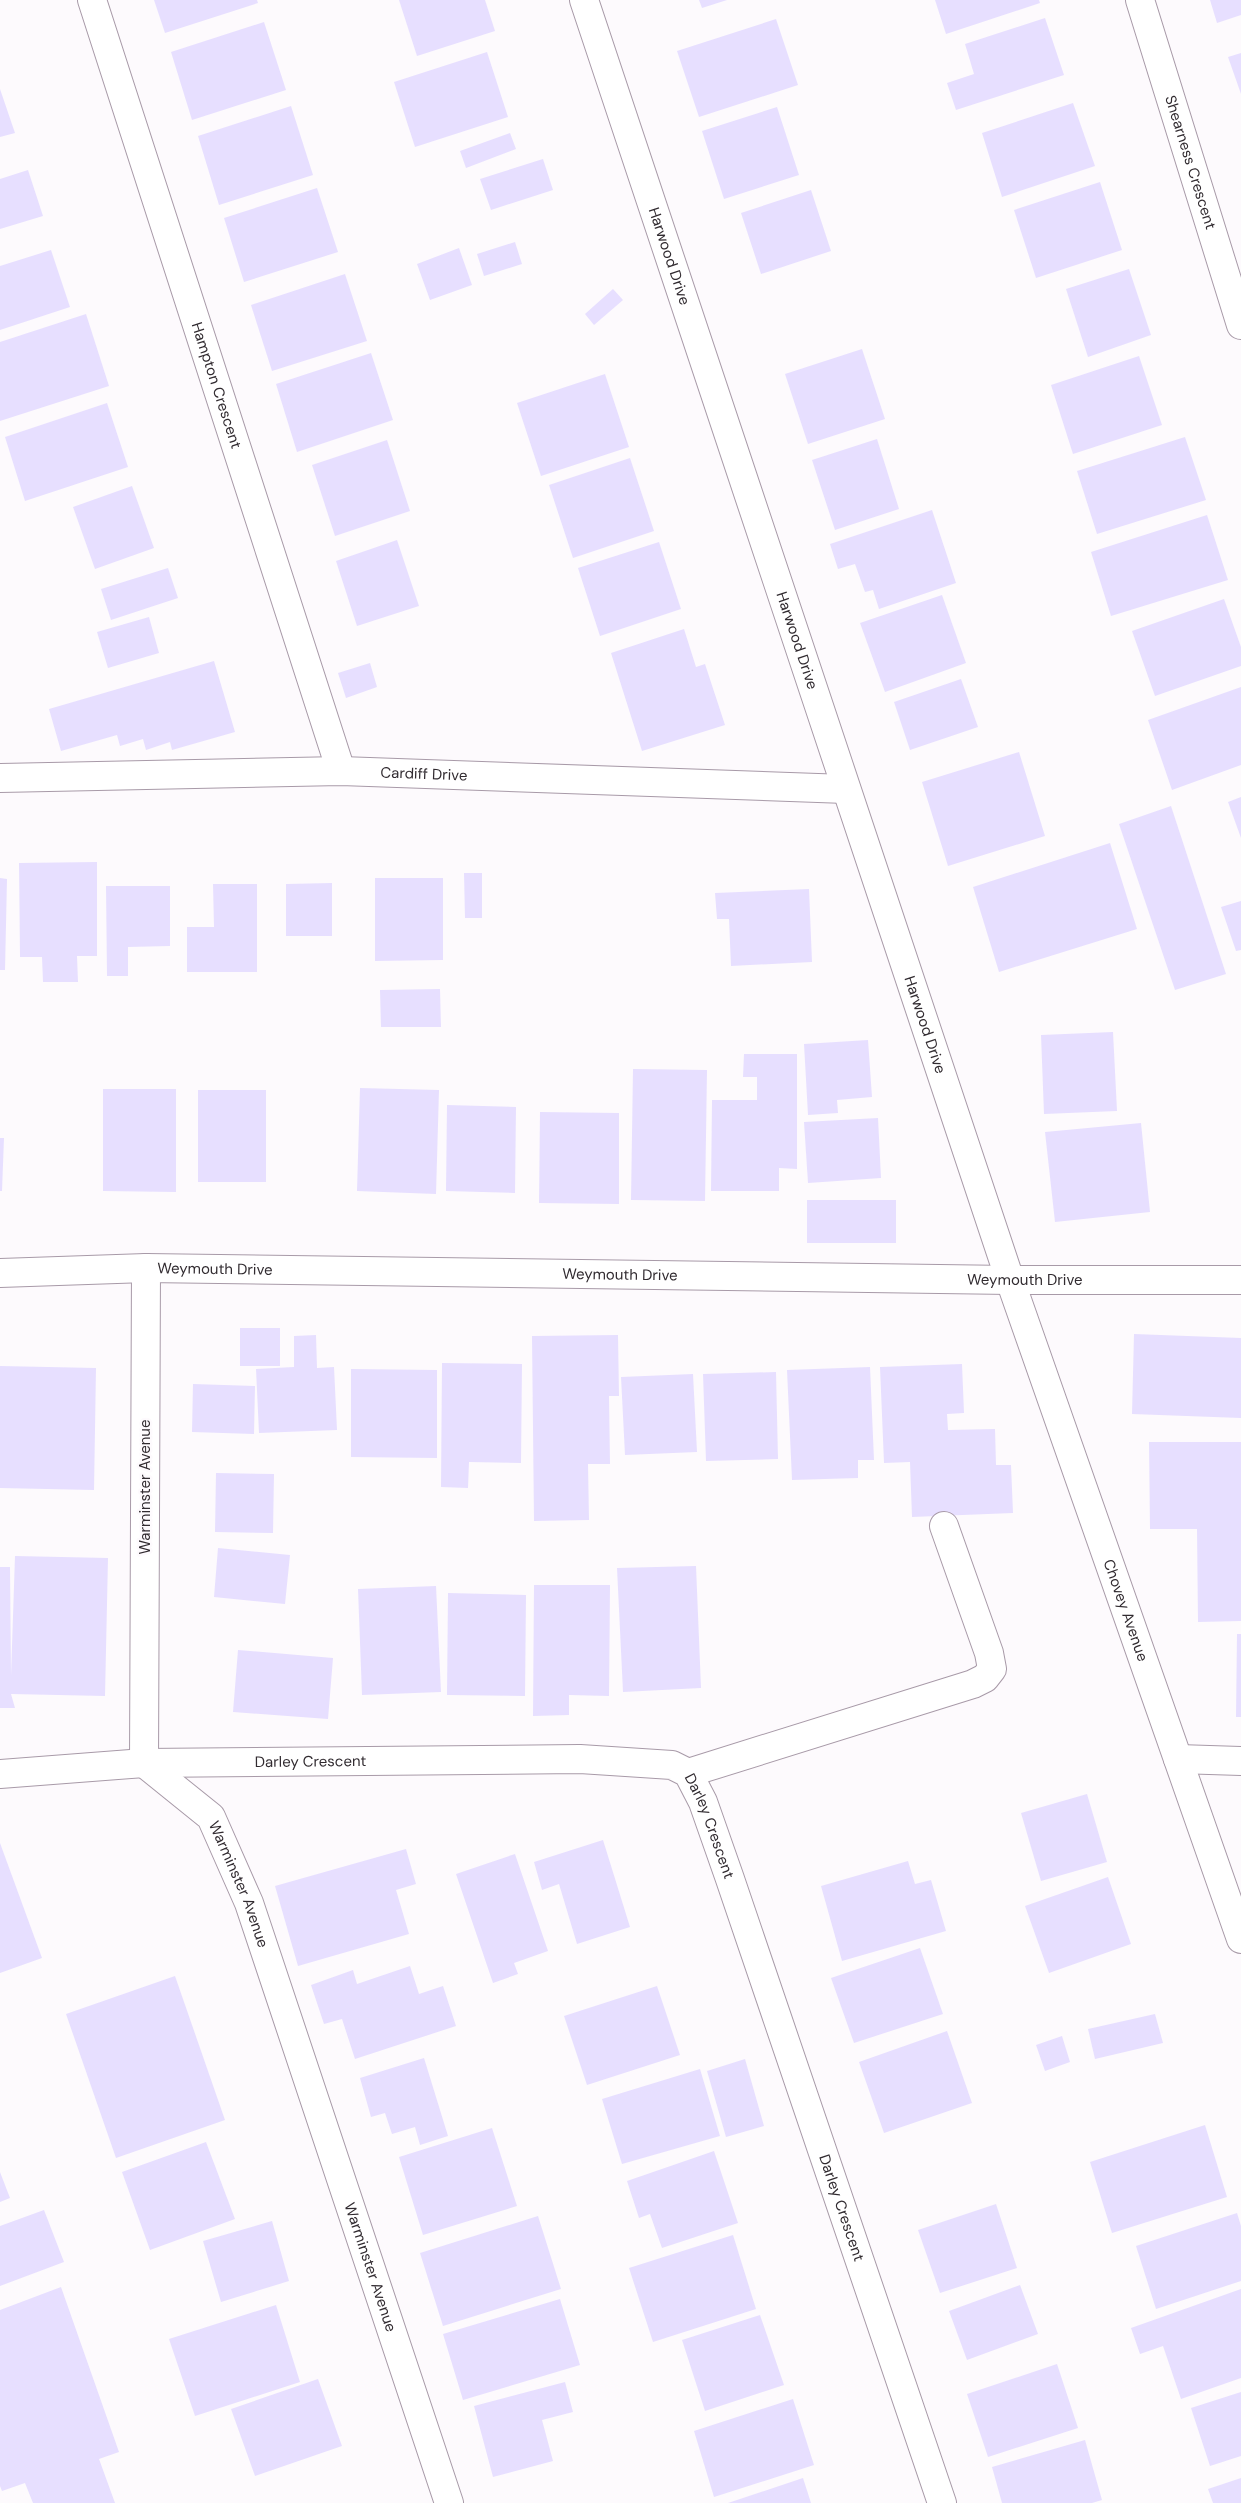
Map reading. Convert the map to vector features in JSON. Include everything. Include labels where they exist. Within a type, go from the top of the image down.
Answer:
[{"type":"street","name":"Hampton Crescent","points":[[92,0],[341,770]]},
{"type":"street","name":"Harwood Drive","points":[[584,0],[1010,1280]]},
{"type":"street","name":"Shearness Crescent","points":[[1140,0],[1241,325]]},
{"type":"street","name":"Cardiff Drive","points":[[0,778],[341,770],[846,789]]},
{"type":"street","name":"Weymouth Drive","points":[[0,1272],[146,1268],[1010,1280],[1241,1280]]},
{"type":"street","name":"Warminster Avenue","points":[[146,1268],[144,1763],[211,1817],[249,1903],[448,2503]]},
{"type":"street","name":"Chovey Avenue","points":[[1010,1280],[1241,1939]]},
{"type":"street","points":[[688,1773],[973,1684],[985,1678],[992,1669],[989,1653],[944,1526]]},
{"type":"street","name":"Darley Crescent","points":[[0,1774],[144,1763],[580,1759],[662,1763],[672,1765],[688,1773],[702,1802],[730,1879],[942,2503]]},
{"type":"street","points":[[1178,1759],[1241,1761]]},
{"type":"building","points":[[154,0],[257,0],[258,3],[165,33]]},
{"type":"building","points":[[399,0],[485,0],[495,31],[417,56]]},
{"type":"building","points":[[699,0],[727,0],[702,8]]},
{"type":"building","points":[[935,0],[1039,0],[1040,3],[946,34]]},
{"type":"building","points":[[1210,0],[1241,0],[1241,15],[1217,23]]},
{"type":"building","points":[[1045,18],[1064,75],[956,110],[947,83],[974,74],[965,44]]},
{"type":"building","points":[[776,19],[798,85],[699,117],[677,51]]},
{"type":"building","points":[[264,22],[286,90],[192,120],[171,52]]},
{"type":"building","points":[[487,52],[508,117],[415,147],[394,82]]},
{"type":"building","points":[[1241,53],[1241,94],[1228,57]]},
{"type":"building","points":[[0,89],[15,133],[0,137]]},
{"type":"building","points":[[1073,103],[1095,166],[1002,197],[982,133]]},
{"type":"building","points":[[291,106],[313,175],[219,205],[198,136]]},
{"type":"building","points":[[777,107],[799,175],[724,199],[702,131]]},
{"type":"building","points":[[510,133],[516,149],[466,168],[460,151]]},
{"type":"building","points":[[543,159],[553,190],[491,210],[480,179]]},
{"type":"building","points":[[28,170],[43,216],[0,229],[0,179]]},
{"type":"building","points":[[1100,182],[1122,250],[1036,278],[1014,210]]},
{"type":"building","points":[[317,188],[338,252],[244,282],[224,218]]},
{"type":"building","points":[[811,190],[831,251],[761,274],[741,213]]},
{"type":"building","points":[[515,242],[522,264],[484,276],[477,254]]},
{"type":"building","points":[[459,248],[472,285],[430,300],[417,264]]},
{"type":"building","points":[[51,250],[70,307],[0,330],[0,266]]},
{"type":"building","points":[[1129,269],[1151,335],[1088,357],[1066,289]]},
{"type":"building","points":[[345,274],[367,341],[272,371],[251,305]]},
{"type":"building","points":[[613,289],[623,300],[594,325],[585,314]]},
{"type":"building","points":[[86,314],[109,386],[0,421],[0,342]]},
{"type":"building","points":[[862,349],[885,419],[808,444],[785,374]]},
{"type":"building","points":[[371,353],[393,420],[297,452],[276,384]]},
{"type":"building","points":[[1139,356],[1162,425],[1073,454],[1051,385]]},
{"type":"building","points":[[605,374],[629,447],[541,476],[517,403]]},
{"type":"building","points":[[107,403],[128,467],[25,501],[5,437]]},
{"type":"building","points":[[1185,437],[1206,500],[1097,534],[1077,471]]},
{"type":"building","points":[[877,439],[899,509],[835,530],[812,460]]},
{"type":"building","points":[[387,440],[410,511],[335,536],[312,465]]},
{"type":"building","points":[[630,458],[654,531],[573,558],[549,485]]},
{"type":"building","points":[[132,486],[154,548],[95,569],[73,507]]},
{"type":"building","points":[[932,510],[956,583],[879,609],[873,590],[865,592],[855,564],[838,569],[830,544]]},
{"type":"building","points":[[1207,515],[1228,580],[1111,616],[1091,552]]},
{"type":"building","points":[[397,540],[419,606],[357,626],[336,561]]},
{"type":"building","points":[[659,542],[681,609],[600,636],[578,568]]},
{"type":"building","points":[[168,568],[178,598],[111,620],[101,589]]},
{"type":"building","points":[[942,595],[966,663],[885,692],[860,623]]},
{"type":"building","points":[[1224,599],[1241,647],[1241,666],[1155,696],[1132,631]]},
{"type":"building","points":[[149,617],[159,653],[108,668],[97,632]]},
{"type":"building","points":[[684,629],[696,667],[705,664],[725,725],[642,751],[611,653]]},
{"type":"building","points":[[214,661],[235,732],[172,750],[170,742],[146,750],[143,739],[120,746],[117,735],[61,751],[49,709]]},
{"type":"building","points":[[370,663],[377,687],[346,698],[338,673]]},
{"type":"building","points":[[961,679],[978,727],[910,750],[894,702]]},
{"type":"building","points":[[1241,687],[1241,765],[1172,790],[1148,720]]},
{"type":"building","points":[[1019,752],[1045,836],[948,866],[922,782]]},
{"type":"building","points":[[1241,797],[1241,838],[1228,802]]},
{"type":"building","points":[[1171,806],[1226,974],[1175,990],[1119,824]]},
{"type":"building","points":[[1110,843],[1137,929],[999,972],[973,887]]},
{"type":"building","points":[[97,862],[97,956],[77,956],[78,982],[43,982],[42,957],[20,957],[19,863]]},
{"type":"building","points":[[464,873],[482,873],[482,918],[465,918]]},
{"type":"building","points":[[0,878],[7,879],[5,970],[0,970]]},
{"type":"building","points":[[375,878],[443,878],[443,960],[375,961]]},
{"type":"building","points":[[332,883],[332,936],[286,936],[286,884]]},
{"type":"building","points":[[213,884],[257,884],[257,972],[187,972],[187,927],[214,927]]},
{"type":"building","points":[[106,886],[170,886],[170,946],[128,947],[128,976],[107,976]]},
{"type":"building","points":[[809,889],[812,962],[731,966],[729,919],[717,919],[715,893]]},
{"type":"building","points":[[1241,901],[1241,950],[1236,951],[1221,907]]},
{"type":"building","points":[[440,989],[441,1027],[381,1027],[380,990]]},
{"type":"building","points":[[1113,1032],[1117,1111],[1044,1114],[1041,1035]]},
{"type":"building","points":[[868,1040],[872,1097],[837,1100],[838,1113],[808,1115],[804,1044]]},
{"type":"building","points":[[744,1054],[797,1054],[797,1169],[779,1168],[779,1191],[711,1191],[712,1100],[757,1100],[757,1077],[743,1077]]},
{"type":"building","points":[[633,1069],[707,1070],[705,1201],[631,1200]]},
{"type":"building","points":[[360,1088],[439,1090],[436,1194],[357,1191]]},
{"type":"building","points":[[103,1089],[176,1089],[176,1192],[103,1191]]},
{"type":"building","points":[[198,1090],[266,1090],[266,1182],[198,1182]]},
{"type":"building","points":[[447,1105],[516,1107],[515,1193],[446,1191]]},
{"type":"building","points":[[540,1112],[619,1113],[619,1204],[539,1203]]},
{"type":"building","points":[[878,1118],[881,1178],[808,1183],[804,1122]]},
{"type":"building","points":[[1141,1123],[1150,1212],[1055,1222],[1045,1132]]},
{"type":"building","points":[[0,1138],[4,1138],[2,1191],[0,1191]]},
{"type":"building","points":[[807,1200],[896,1200],[896,1243],[807,1243]]},
{"type":"building","points":[[240,1328],[280,1328],[280,1366],[240,1366]]},
{"type":"building","points":[[1134,1334],[1241,1338],[1241,1418],[1132,1414]]},
{"type":"building","points":[[316,1335],[317,1368],[334,1367],[337,1430],[259,1433],[256,1369],[294,1367],[294,1336]]},
{"type":"building","points":[[618,1335],[619,1396],[609,1396],[610,1464],[588,1464],[589,1520],[534,1521],[532,1336]]},
{"type":"building","points":[[442,1363],[522,1364],[521,1463],[469,1462],[468,1488],[441,1487]]},
{"type":"building","points":[[962,1364],[964,1413],[947,1414],[948,1430],[995,1429],[996,1465],[1011,1465],[1013,1513],[912,1517],[910,1462],[884,1463],[880,1367]]},
{"type":"building","points":[[0,1366],[96,1368],[94,1490],[0,1488]]},
{"type":"building","points":[[870,1367],[874,1460],[858,1460],[858,1478],[792,1480],[787,1370]]},
{"type":"building","points":[[351,1369],[437,1370],[437,1458],[351,1457]]},
{"type":"building","points":[[776,1372],[778,1459],[706,1461],[703,1374]]},
{"type":"building","points":[[693,1374],[697,1452],[625,1455],[621,1377]]},
{"type":"building","points":[[193,1384],[255,1386],[254,1434],[192,1432]]},
{"type":"building","points":[[1149,1442],[1241,1442],[1241,1621],[1198,1622],[1197,1529],[1150,1529]]},
{"type":"building","points":[[216,1473],[274,1474],[273,1533],[215,1532]]},
{"type":"building","points":[[218,1548],[290,1555],[285,1604],[214,1597]]},
{"type":"building","points":[[15,1556],[108,1558],[105,1696],[11,1694],[15,1708],[0,1708],[0,1567],[10,1567],[11,1676]]},
{"type":"building","points":[[696,1566],[701,1688],[623,1692],[617,1568]]},
{"type":"building","points":[[534,1585],[610,1585],[609,1696],[569,1695],[569,1715],[533,1716]]},
{"type":"building","points":[[436,1586],[441,1692],[362,1695],[358,1589]]},
{"type":"building","points":[[448,1593],[526,1595],[525,1696],[447,1695]]},
{"type":"building","points":[[1237,1634],[1241,1634],[1241,1717],[1236,1717]]},
{"type":"building","points":[[238,1650],[333,1658],[328,1719],[233,1712]]},
{"type":"building","points":[[1087,1794],[1107,1862],[1041,1881],[1021,1813]]},
{"type":"building","points":[[603,1840],[630,1927],[577,1944],[559,1884],[542,1890],[534,1862]]},
{"type":"building","points":[[0,1843],[42,1958],[0,1973]]},
{"type":"building","points":[[406,1849],[416,1884],[396,1890],[409,1934],[298,1966],[275,1886]]},
{"type":"building","points":[[515,1854],[548,1951],[514,1963],[518,1974],[493,1983],[456,1874]]},
{"type":"building","points":[[908,1861],[915,1884],[931,1880],[946,1931],[842,1961],[821,1886]]},
{"type":"building","points":[[1108,1877],[1131,1944],[1049,1973],[1025,1906]]},
{"type":"building","points":[[920,1948],[943,2014],[854,2043],[831,1978]]},
{"type":"building","points":[[410,1966],[419,1994],[443,1986],[456,2026],[355,2059],[342,2019],[324,2024],[311,1985],[353,1970],[357,1984]]},
{"type":"building","points":[[175,1976],[225,2120],[116,2158],[66,2014]]},
{"type":"building","points":[[657,1986],[680,2055],[587,2085],[564,2016]]},
{"type":"building","points":[[1155,2014],[1163,2043],[1095,2059],[1088,2029]]},
{"type":"building","points":[[947,2031],[972,2103],[884,2133],[859,2062]]},
{"type":"building","points":[[1062,2036],[1070,2062],[1045,2071],[1036,2045]]},
{"type":"building","points":[[424,2058],[448,2136],[420,2145],[415,2127],[392,2134],[385,2113],[371,2117],[360,2078]]},
{"type":"building","points":[[745,2059],[764,2126],[726,2137],[707,2071]]},
{"type":"building","points":[[700,2069],[720,2136],[622,2164],[602,2099]]},
{"type":"building","points":[[1205,2125],[1227,2197],[1112,2233],[1090,2162]]},
{"type":"building","points":[[492,2128],[517,2206],[423,2235],[399,2157]]},
{"type":"building","points":[[206,2142],[235,2219],[150,2250],[122,2172]]},
{"type":"building","points":[[714,2151],[738,2223],[662,2248],[650,2214],[639,2218],[627,2181]]},
{"type":"building","points":[[0,2172],[10,2198],[0,2202]]},
{"type":"building","points":[[996,2204],[1017,2268],[940,2293],[918,2230]]},
{"type":"building","points":[[44,2210],[64,2262],[0,2286],[0,2226]]},
{"type":"building","points":[[1237,2213],[1241,2226],[1241,2281],[1156,2309],[1136,2246]]},
{"type":"building","points":[[538,2216],[561,2289],[443,2326],[420,2253]]},
{"type":"building","points":[[272,2221],[289,2281],[221,2302],[203,2241]]},
{"type":"building","points":[[733,2235],[756,2309],[653,2342],[629,2268]]},
{"type":"building","points":[[1020,2285],[1038,2334],[967,2360],[949,2311]]},
{"type":"building","points":[[61,2287],[119,2452],[99,2459],[115,2503],[33,2503],[25,2483],[2,2491],[0,2486],[0,2310]]},
{"type":"building","points":[[1241,2289],[1241,2378],[1181,2399],[1163,2346],[1140,2354],[1131,2328]]},
{"type":"building","points":[[560,2299],[580,2365],[463,2400],[443,2334]]},
{"type":"building","points":[[276,2305],[300,2382],[195,2416],[169,2339]]},
{"type":"building","points":[[760,2315],[784,2385],[705,2411],[682,2340]]},
{"type":"building","points":[[1057,2364],[1078,2428],[988,2457],[967,2394]]},
{"type":"building","points":[[318,2379],[342,2446],[255,2476],[231,2409]]},
{"type":"building","points":[[565,2382],[573,2412],[542,2420],[553,2461],[493,2477],[474,2406]]},
{"type":"building","points":[[1241,2392],[1241,2456],[1210,2466],[1191,2408]]},
{"type":"building","points":[[793,2399],[814,2465],[714,2497],[694,2431]]},
{"type":"building","points":[[1085,2440],[1102,2500],[1092,2503],[1002,2503],[992,2467]]},
{"type":"building","points":[[803,2478],[811,2503],[728,2503]]},
{"type":"building","points":[[1241,2478],[1241,2503],[1213,2503],[1208,2489]]}]
